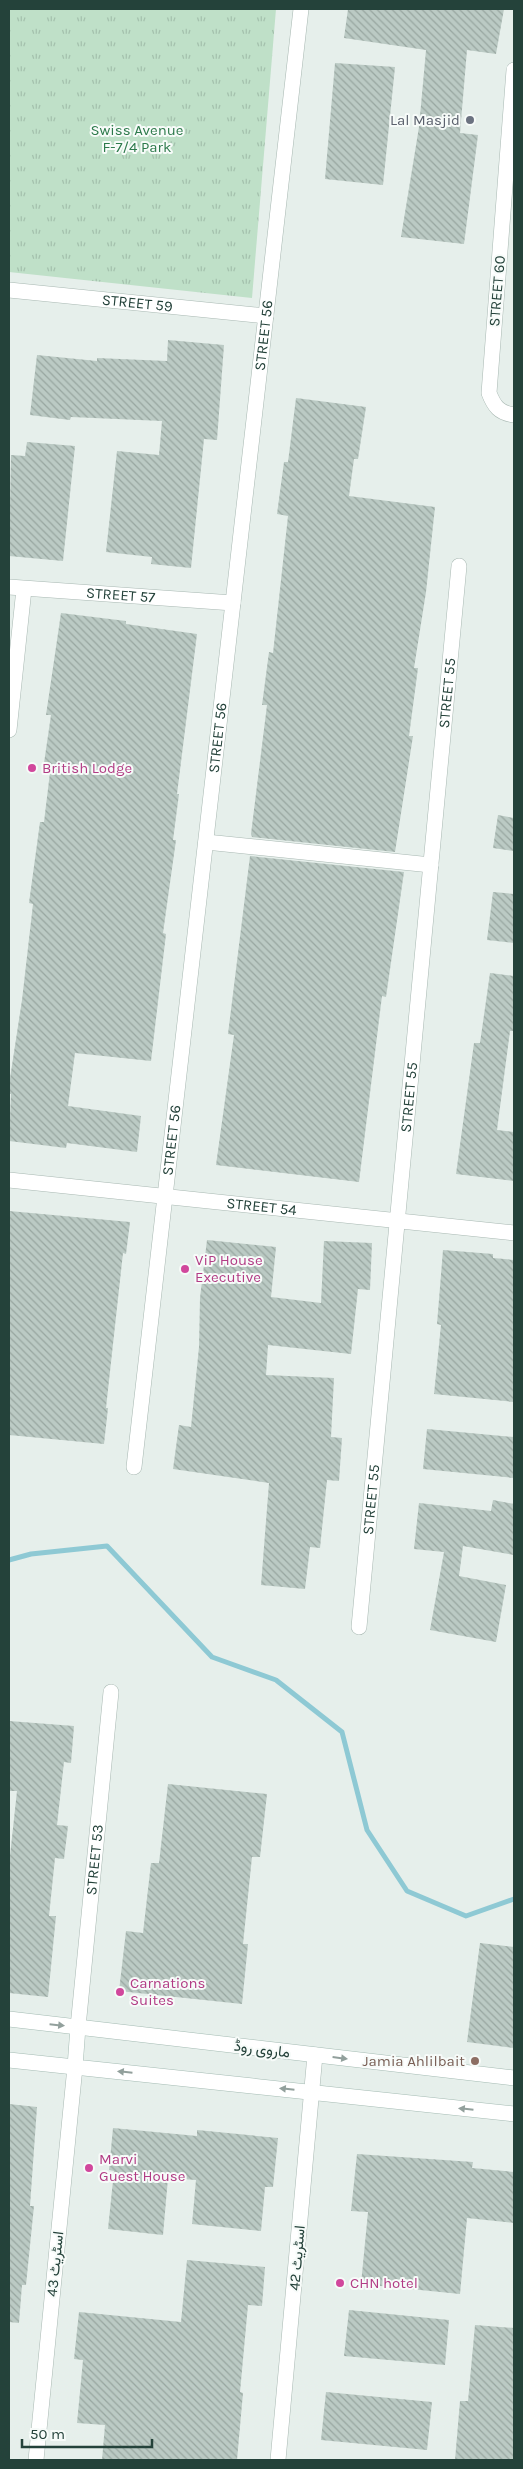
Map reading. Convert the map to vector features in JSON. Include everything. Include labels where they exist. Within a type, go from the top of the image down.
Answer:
[{"type":"street","name":"STREET 56","points":[[134,1467],[301,9]]},
{"type":"street","name":"STREET 60","points":[[514,70],[488,392],[494,405],[503,414],[514,415]]},
{"type":"street","name":"STREET 59","points":[[9,290],[266,316]]},
{"type":"street","name":"STREET 55","points":[[359,1627],[459,566]]},
{"type":"street","name":"STREET 57","points":[[16,588],[233,603]]},
{"type":"street","points":[[9,730],[16,588]]},
{"type":"street","points":[[206,842],[431,865]]},
{"type":"street","name":"STREET 54","points":[[9,1180],[514,1233]]},
{"type":"street","name":"STREET 53","points":[[75,2067],[111,1692]]},
{"type":"street","name":"ماروی روڈ","points":[[9,2020],[514,2078]]},
{"type":"street","name":"اسٹریٹ 42","points":[[278,2460],[315,2055]]},
{"type":"street","points":[[9,2060],[514,2114]]},
{"type":"street","name":"اسٹریٹ 43","points":[[36,2460],[75,2067]]},
{"type":"green space","name":"Swiss Avenue F-7/4 Park","points":[[9,9],[276,9],[252,298],[9,272]]},
{"type":"building","points":[[348,9],[504,9],[496,54],[467,50],[460,133],[478,135],[464,244],[401,237],[419,127],[426,50],[344,38]]},
{"type":"building","points":[[335,63],[395,67],[383,185],[325,179]]},
{"type":"building","points":[[168,340],[224,345],[217,440],[204,439],[191,568],[151,564],[152,557],[106,552],[117,451],[159,455],[162,421],[71,417],[70,420],[30,415],[37,355],[97,361],[97,358],[167,361]]},
{"type":"building","points":[[296,398],[366,407],[358,459],[354,459],[349,496],[435,507],[426,592],[414,668],[418,668],[409,736],[413,736],[395,852],[252,837],[251,834],[267,705],[262,705],[269,652],[273,653],[288,516],[277,514],[284,462],[288,462]]},
{"type":"building","points":[[27,442],[75,446],[63,561],[9,556],[11,455],[25,456]]},
{"type":"building","points":[[61,613],[126,621],[126,624],[197,634],[177,794],[179,794],[173,840],[176,840],[163,933],[166,934],[151,1061],[75,1053],[68,1106],[141,1116],[137,1152],[67,1143],[66,1148],[9,1141],[11,1094],[9,1094],[9,1085],[22,1000],[33,904],[29,903],[40,822],[44,822],[51,764],[44,763],[51,715],[46,715]]},
{"type":"building","points":[[498,815],[514,818],[514,851],[493,848]]},
{"type":"building","points":[[250,856],[404,872],[386,997],[382,996],[359,1182],[216,1165],[234,1035],[228,1034]]},
{"type":"building","points":[[493,892],[514,894],[514,943],[487,940]]},
{"type":"building","points":[[490,973],[514,976],[514,1031],[510,1031],[497,1130],[514,1132],[514,1181],[456,1174],[474,1043],[480,1043]]},
{"type":"building","points":[[9,1211],[130,1222],[126,1254],[123,1253],[106,1408],[108,1408],[104,1444],[9,1435]]},
{"type":"building","points":[[207,1240],[276,1247],[271,1297],[321,1303],[324,1241],[372,1243],[370,1290],[358,1289],[351,1354],[268,1345],[266,1375],[334,1378],[331,1437],[342,1438],[339,1481],[327,1480],[320,1548],[310,1547],[305,1589],[261,1585],[269,1483],[173,1469],[179,1425],[191,1427],[199,1347],[200,1298]]},
{"type":"building","points":[[443,1250],[493,1254],[493,1258],[514,1260],[514,1402],[434,1394],[441,1325],[437,1324]]},
{"type":"building","points":[[427,1429],[514,1437],[514,1478],[423,1469]]},
{"type":"building","points":[[493,1500],[514,1504],[514,1555],[463,1546],[459,1576],[506,1585],[496,1642],[430,1630],[444,1552],[414,1549],[419,1503],[491,1511]]},
{"type":"building","points":[[9,1721],[74,1726],[71,1763],[64,1762],[57,1825],[68,1826],[64,1859],[55,1858],[49,1916],[56,1916],[48,1997],[9,1993],[9,1865],[17,1791],[9,1791]]},
{"type":"building","points":[[168,1784],[267,1794],[260,1857],[252,1857],[243,1944],[248,1944],[242,2004],[119,1991],[126,1931],[143,1933],[151,1863],[159,1863]]},
{"type":"building","points":[[480,1943],[514,1947],[514,2048],[467,2042]]},
{"type":"building","points":[[9,2104],[37,2107],[30,2206],[34,2206],[26,2285],[22,2285],[19,2323],[9,2322]]},
{"type":"building","points":[[113,2128],[197,2136],[197,2130],[278,2138],[273,2187],[265,2187],[261,2231],[192,2224],[196,2180],[168,2178],[163,2235],[108,2229],[114,2171],[109,2170]]},
{"type":"building","points":[[357,2154],[473,2162],[472,2168],[514,2172],[514,2223],[467,2218],[460,2294],[361,2284],[368,2212],[351,2211]]},
{"type":"building","points":[[187,2260],[265,2267],[262,2306],[248,2305],[240,2392],[243,2393],[237,2460],[102,2460],[105,2425],[77,2423],[83,2360],[74,2359],[79,2312],[181,2322]]},
{"type":"building","points":[[349,2310],[449,2320],[445,2365],[344,2356]]},
{"type":"building","points":[[475,2325],[514,2328],[514,2460],[455,2460],[460,2401],[468,2401]]},
{"type":"building","points":[[326,2392],[432,2402],[427,2450],[321,2440]]},
{"type":"waterway","points":[[9,1560],[31,1554],[107,1546],[212,1657],[276,1680],[342,1732],[367,1830],[407,1891],[466,1916],[514,1899]]},
{"type":"place","name":"Lal Masjid","points":[[470,120]]},
{"type":"place","name":"British Lodge","points":[[32,768]]},
{"type":"place","name":"ViP House Executive","points":[[185,1269]]},
{"type":"place","name":"Carnations Suites","points":[[120,1992]]},
{"type":"place","name":"Jamia Ahlilbait","points":[[475,2061]]},
{"type":"place","name":"Marvi Guest House","points":[[89,2168]]},
{"type":"place","name":"CHN hotel","points":[[340,2283]]}]
